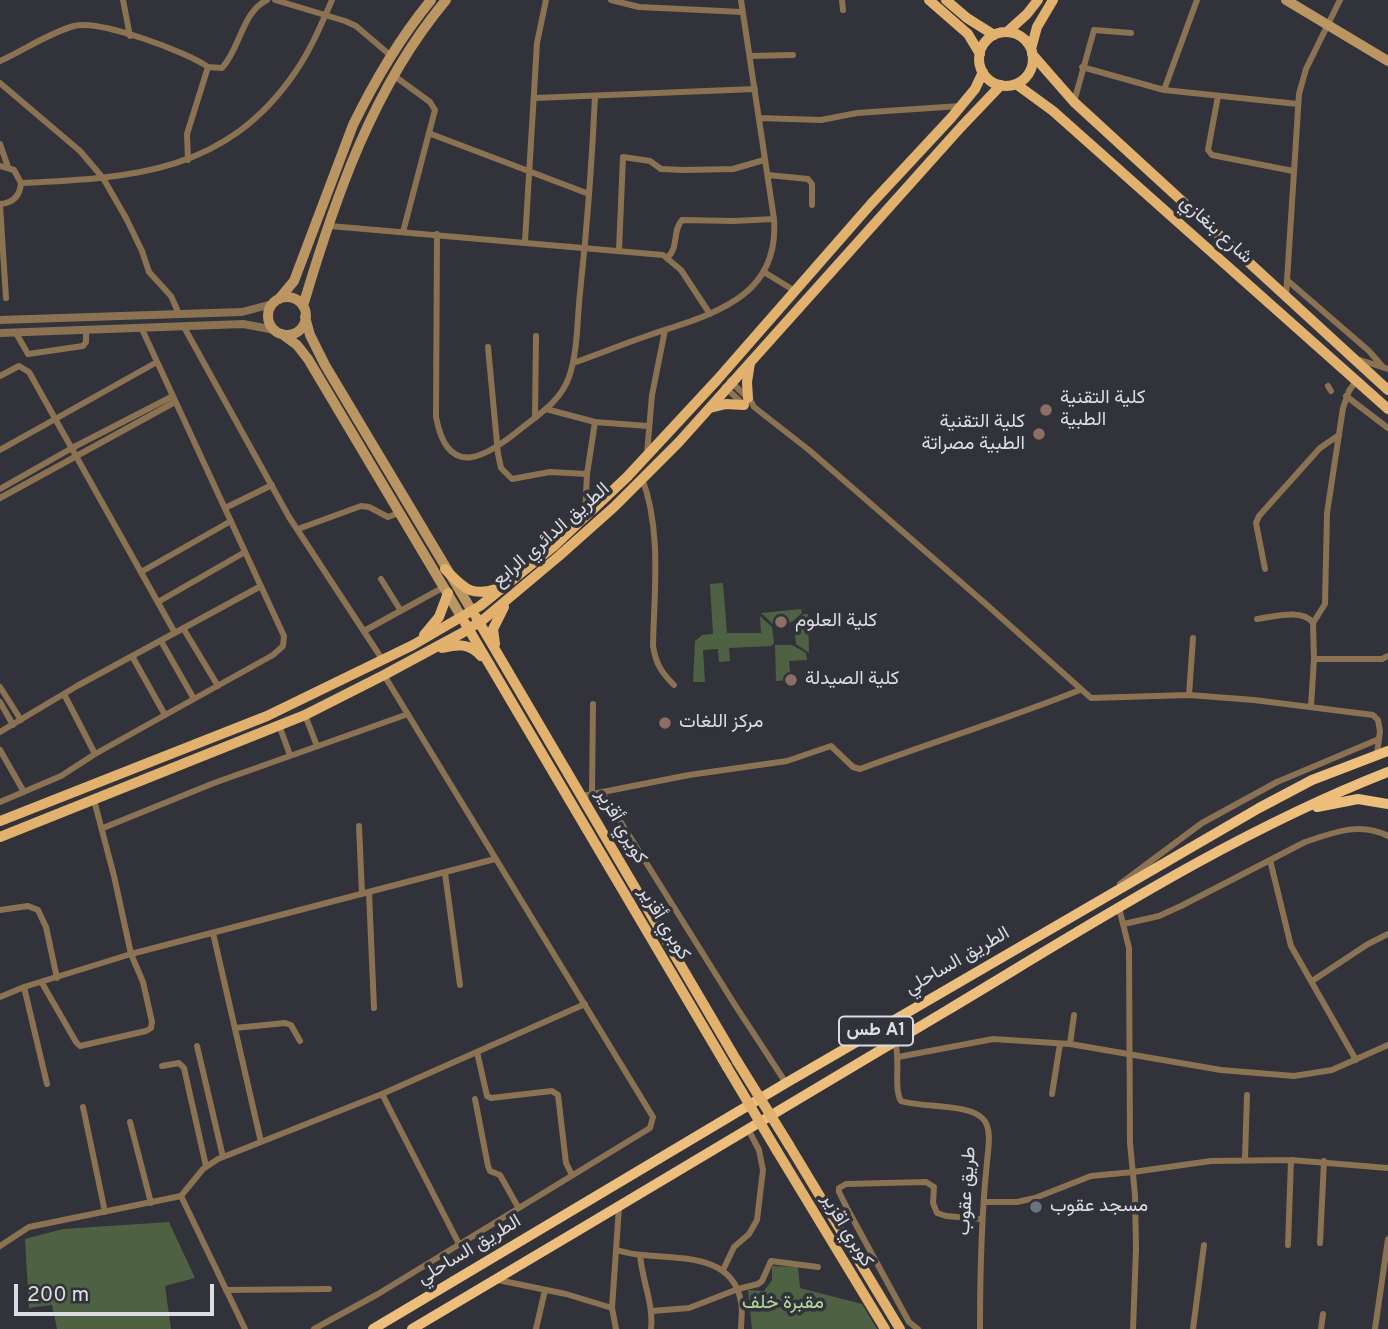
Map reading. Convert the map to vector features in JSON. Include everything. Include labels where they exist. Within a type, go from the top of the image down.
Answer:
[{"type":"highway","name":"الطريق الساحلي","points":[[373,1329],[786,1083],[1259,808],[1312,780],[1382,753]]},
{"type":"highway","name":"الطريق الساحلي","points":[[412,1329],[749,1131],[1119,908],[1274,821],[1388,772]]},
{"type":"highway","points":[[1274,821],[1323,805],[1357,799],[1388,804]]},
{"type":"main road","points":[[431,0],[390,55],[373,85],[353,125],[294,281],[276,302],[268,318],[278,332],[297,345],[308,359],[462,618]]},
{"type":"main road","points":[[446,0],[414,41],[393,75],[357,149],[303,306],[315,348],[472,611]]},
{"type":"main road","points":[[929,0],[968,34],[980,54],[983,72],[992,82],[1001,85],[1016,84],[1030,71],[1037,27],[1053,0]]},
{"type":"main road","points":[[946,0],[967,19],[994,35]]},
{"type":"main road","points":[[980,54],[986,41],[994,35],[1007,32],[1038,0]]},
{"type":"main road","points":[[1286,0],[1388,61]]},
{"type":"main road","points":[[1007,32],[1024,39],[1032,52]]},
{"type":"main road","name":"شارع بنغازي","points":[[1032,52],[1074,102],[1388,390]]},
{"type":"main road","name":"الطريق الدائري الرابع","points":[[0,821],[267,716],[413,645],[462,618],[511,582],[554,546],[627,477],[720,377],[962,106],[975,89],[983,72]]},
{"type":"main road","name":"شارع بنغازي","points":[[1016,84],[1053,110],[1388,408]]},
{"type":"main road","points":[[373,85],[385,90]]},
{"type":"main road","name":"الطريق الدائري الرابع","points":[[0,837],[305,715],[426,653],[479,622],[614,507],[710,408],[1001,85]]},
{"type":"main road","points":[[276,302],[290,297],[303,306]]},
{"type":"main road","points":[[278,332],[297,331],[305,317]]},
{"type":"main road","points":[[1298,328],[1307,317]]},
{"type":"main road","points":[[710,408],[749,403],[747,379],[750,363]]},
{"type":"main road","points":[[445,569],[466,588],[475,592],[498,589],[511,582]]},
{"type":"main road","points":[[413,645],[439,617],[446,590]]},
{"type":"main road","points":[[501,660],[493,629],[498,614],[510,597]]},
{"type":"main road","name":"كويري أقزير","points":[[472,611],[587,795],[732,1064]]},
{"type":"main road","name":"كوبري أقزير","points":[[462,618],[732,1064]]},
{"type":"main road","points":[[426,653],[456,645],[467,646],[475,649],[491,667]]},
{"type":"main road","points":[[732,1064],[789,1145],[900,1329]]},
{"type":"main road","name":"كوبري اقزير","points":[[732,1064],[777,1152],[885,1329]]},
{"type":"street","points":[[124,0],[131,36]]},
{"type":"street","points":[[0,61],[76,25],[131,36],[179,51],[208,67],[222,68],[228,62],[248,20],[259,5],[267,0]]},
{"type":"street","points":[[275,0],[326,14],[356,26],[390,55]]},
{"type":"street","points":[[310,9],[311,0]]},
{"type":"street","points":[[21,183],[134,174],[188,160],[229,139],[273,102],[303,60],[332,0]]},
{"type":"street","points":[[525,241],[537,43],[546,0]]},
{"type":"street","points":[[611,0],[639,7],[742,12]]},
{"type":"street","points":[[573,363],[710,314],[743,297],[764,272],[774,243],[774,219],[741,0]]},
{"type":"street","points":[[842,0],[843,10]]},
{"type":"street","points":[[1164,90],[1197,0]]},
{"type":"street","points":[[1286,298],[1301,82],[1340,0]]},
{"type":"street","points":[[1074,102],[1094,30],[1131,33]]},
{"type":"street","points":[[750,55],[793,55]]},
{"type":"street","points":[[188,160],[187,134],[208,67]]},
{"type":"street","points":[[1082,67],[1164,90],[1298,104]]},
{"type":"street","points":[[393,75],[434,105],[435,115],[403,232]]},
{"type":"street","points":[[0,83],[80,151],[103,178],[131,229],[149,272],[171,296],[179,314]]},
{"type":"street","points":[[535,98],[755,89]]},
{"type":"street","points":[[1218,96],[1208,150],[1212,155],[1293,171]]},
{"type":"street","points":[[437,234],[435,400],[439,435],[452,453],[477,458],[497,447],[546,410],[564,389],[573,363],[586,248],[595,97]]},
{"type":"street","points":[[759,118],[821,120],[857,113],[962,106]]},
{"type":"street","points":[[431,134],[589,194]]},
{"type":"street","points":[[0,144],[8,167]]},
{"type":"street","points":[[619,250],[623,158],[650,161],[661,169],[684,170],[733,169],[764,160]]},
{"type":"street","points":[[0,166],[8,167],[17,173],[21,183],[18,196],[7,204],[0,204],[6,298]]},
{"type":"street","points":[[768,175],[808,179],[812,184],[812,205]]},
{"type":"street","points":[[668,257],[675,248],[676,231],[682,220],[726,222],[774,219]]},
{"type":"street","points":[[330,226],[663,255],[681,270],[710,314]]},
{"type":"street","points":[[764,272],[795,291]]},
{"type":"street","points":[[1287,281],[1386,368]]},
{"type":"street","points":[[29,354],[8,333],[3,320],[242,312],[276,302]]},
{"type":"street","points":[[8,333],[243,324],[278,332]]},
{"type":"street","points":[[0,802],[61,776],[95,754],[273,655],[284,646],[285,636],[141,327]]},
{"type":"street","points":[[184,327],[298,529],[382,660]]},
{"type":"street","points":[[29,354],[83,346],[86,342],[86,330]]},
{"type":"street","points":[[647,454],[648,426],[665,330]]},
{"type":"street","points":[[534,418],[536,335]]},
{"type":"street","points":[[488,347],[501,468],[512,479],[550,472],[587,474]]},
{"type":"street","points":[[24,367],[29,354]]},
{"type":"street","points":[[1353,358],[1386,368]]},
{"type":"street","points":[[0,450],[157,362]]},
{"type":"street","points":[[0,376],[13,368],[24,367]]},
{"type":"street","points":[[24,367],[56,418],[175,633]]},
{"type":"street","points":[[720,377],[809,450],[1091,698],[1189,695],[1311,706],[1373,715],[1378,720],[1382,753]]},
{"type":"street","points":[[1313,624],[1325,604],[1327,513],[1346,396],[1356,381]]},
{"type":"street","points":[[1346,396],[1388,428]]},
{"type":"street","points":[[0,489],[72,448],[174,399]]},
{"type":"street","points":[[0,498],[174,399]]},
{"type":"street","points":[[546,410],[595,422],[648,426]]},
{"type":"street","points":[[585,516],[587,474],[595,422]]},
{"type":"street","points":[[1265,569],[1256,523],[1259,516],[1320,448],[1339,435]]},
{"type":"street","points":[[642,478],[651,513],[654,546],[655,660],[674,685]]},
{"type":"street","points":[[225,508],[272,485]]},
{"type":"street","points":[[298,529],[361,506],[388,517],[399,513]]},
{"type":"street","points":[[141,572],[231,521]]},
{"type":"street","points":[[158,602],[245,552]]},
{"type":"street","points":[[381,579],[401,611]]},
{"type":"street","points":[[0,732],[261,586]]},
{"type":"street","points":[[364,631],[446,590]]},
{"type":"street","points":[[1257,619],[1303,615],[1310,618],[1313,624],[1314,659],[1311,706]]},
{"type":"street","points":[[183,628],[218,686]]},
{"type":"street","points":[[1189,695],[1193,638]]},
{"type":"street","points":[[161,640],[194,699]]},
{"type":"street","points":[[132,656],[165,715]]},
{"type":"street","points":[[1314,659],[1382,659],[1388,656]]},
{"type":"street","points":[[314,1329],[378,1294],[650,1128],[653,1123],[653,1117],[384,675]]},
{"type":"street","points":[[0,687],[21,720]]},
{"type":"street","points":[[593,704],[587,795],[689,775],[787,761],[831,746],[853,767],[860,769],[966,730],[1015,716],[1080,690]]},
{"type":"street","points":[[64,694],[95,754]]},
{"type":"street","points":[[0,702],[13,725]]},
{"type":"street","points":[[103,828],[290,755],[408,714]]},
{"type":"street","points":[[305,715],[317,746]]},
{"type":"street","points":[[279,725],[290,755]]},
{"type":"street","points":[[1110,896],[1128,878],[1202,823],[1277,782],[1379,735],[1388,727]]},
{"type":"street","points":[[0,750],[24,792]]},
{"type":"street","points":[[602,792],[786,1083]]},
{"type":"street","points":[[42,982],[80,1046],[151,1028],[145,989],[131,954],[103,828],[94,800]]},
{"type":"street","points":[[359,826],[374,1008]]},
{"type":"street","points":[[1124,924],[1159,916],[1305,842],[1350,828],[1378,830],[1388,836]]},
{"type":"street","points":[[0,997],[131,954],[495,859]]},
{"type":"street","points":[[1270,860],[1289,940],[1356,1060]]},
{"type":"street","points":[[445,873],[460,985]]},
{"type":"street","points":[[0,910],[28,906],[38,910],[46,927],[57,978]]},
{"type":"street","points":[[1119,908],[1129,948],[1130,1143],[1136,1250],[1133,1329]]},
{"type":"street","points":[[213,933],[261,1142]]},
{"type":"street","points":[[1312,981],[1388,934]]},
{"type":"street","points":[[24,987],[47,1084]]},
{"type":"street","points":[[0,1246],[29,1227],[181,1196],[206,1166],[223,1157],[382,1094],[585,1004]]},
{"type":"street","points":[[1070,1044],[1074,1015]]},
{"type":"street","points":[[235,1028],[285,1023],[291,1025],[300,1041]]},
{"type":"street","points":[[898,1057],[993,1039],[1070,1044],[1221,1070],[1294,1076],[1332,1070],[1388,1045]]},
{"type":"street","name":"طريق عقوب","points":[[895,1042],[898,1057],[897,1095],[901,1101],[967,1110],[984,1119],[988,1133],[981,1219],[980,1329]]},
{"type":"street","points":[[1052,1094],[1060,1044]]},
{"type":"street","points":[[197,1046],[223,1157]]},
{"type":"street","points":[[477,1052],[487,1096],[491,1098],[552,1091],[558,1095],[566,1163],[572,1175]]},
{"type":"street","points":[[162,1066],[178,1063],[184,1068],[206,1166]]},
{"type":"street","points":[[382,1094],[459,1244]]},
{"type":"street","points":[[1245,1159],[1247,1095]]},
{"type":"street","points":[[475,1099],[490,1171],[500,1175],[518,1207]]},
{"type":"street","points":[[83,1107],[105,1212]]},
{"type":"street","points":[[130,1122],[151,1203]]},
{"type":"street","points":[[723,1270],[734,1247],[750,1234],[757,1220],[763,1170],[759,1150],[749,1131]]},
{"type":"street","points":[[1288,1245],[1292,1160]]},
{"type":"street","points":[[984,1202],[1026,1200],[1091,1176],[1203,1161],[1324,1161],[1388,1168]]},
{"type":"street","points":[[1320,1243],[1324,1161]]},
{"type":"street","points":[[918,1329],[909,1322],[839,1188],[846,1184],[926,1182],[934,1187],[933,1203],[937,1213],[981,1219]]},
{"type":"street","points":[[181,1196],[246,1329]]},
{"type":"street","points":[[616,1329],[611,1308],[620,1207]]},
{"type":"street","points":[[1375,1329],[1385,1276],[1388,1239]]},
{"type":"street","points":[[1193,1329],[1204,1244]]},
{"type":"street","points":[[616,1251],[686,1257],[723,1270],[738,1289],[742,1303],[741,1329]]},
{"type":"street","points":[[640,1255],[642,1278],[652,1311],[651,1329]]},
{"type":"street","points":[[652,1311],[689,1308],[761,1283],[771,1261],[818,1267]]},
{"type":"street","points":[[496,1279],[575,1296],[611,1308]]},
{"type":"street","points":[[226,1290],[330,1289]]},
{"type":"street","points":[[536,1329],[545,1290]]},
{"type":"street","points":[[1321,1329],[1323,1314]]},
{"type":"green space","points":[[723,583],[727,633],[761,633],[760,616],[772,627],[774,643],[771,646],[729,648],[730,661],[719,662],[718,649],[703,650],[705,682],[693,682],[695,641],[702,635],[713,634],[710,584]]},
{"type":"green space","points":[[801,609],[802,613],[792,622],[773,624],[761,613]]},
{"type":"green space","points":[[804,614],[808,614],[809,653],[796,644],[794,624]]},
{"type":"green space","points":[[775,645],[792,645],[806,653],[807,660],[789,661],[791,680],[776,681]]},
{"type":"green space","points":[[169,1222],[195,1278],[165,1286],[171,1329],[57,1329],[52,1305],[29,1308],[25,1239],[63,1229]]},
{"type":"green space","name":"مقبرة خلف","points":[[772,1266],[798,1267],[800,1288],[862,1304],[877,1329],[752,1329],[748,1290],[764,1291],[772,1280]]},
{"type":"place","name":"كلية التقنية الطبية","points":[[1046,410]]},
{"type":"place","name":"كلية التقنية الطبية مصراتة","points":[[1039,434]]},
{"type":"place","name":"كلية العلوم","points":[[781,622]]},
{"type":"place","name":"كلية الصيدلة","points":[[791,680]]},
{"type":"place","name":"مركز اللغات","points":[[665,723]]},
{"type":"place","name":"مسجد عقوب","points":[[1036,1207]]}]
